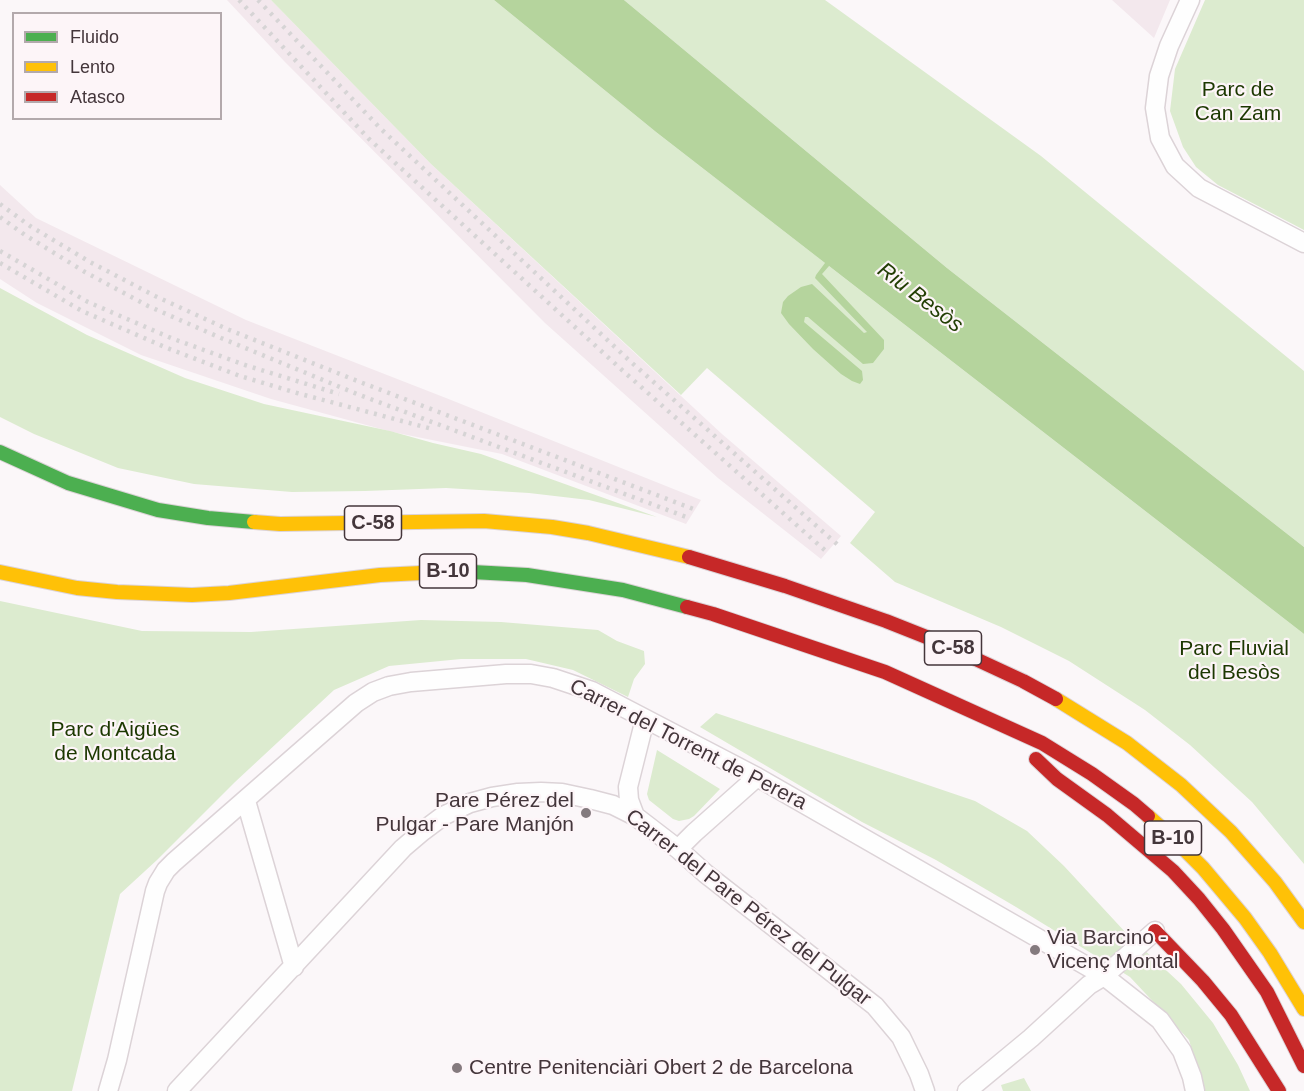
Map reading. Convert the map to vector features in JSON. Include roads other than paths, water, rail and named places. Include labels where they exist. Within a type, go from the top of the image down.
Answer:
[{"type":"highway","name":"C-58","points":[[0,452],[68,483],[158,510],[208,518],[245,522],[315,524],[484,521],[552,527],[588,533],[694,558],[886,621],[939,642],[1023,681],[1081,713],[1127,743],[1181,785],[1231,832],[1275,882],[1304,922]]},
{"type":"highway","name":"B-10","points":[[0,572],[76,588],[192,595],[229,593],[380,575],[464,571],[527,574],[623,590],[713,614],[885,672],[1042,743],[1092,774],[1134,804],[1203,868],[1245,918],[1288,981],[1304,1010]]},
{"type":"highway","points":[[992,720],[1057,779],[1107,815],[1148,849],[1199,899],[1267,992],[1304,1066]]},
{"type":"highway","points":[[1155,931],[1203,981],[1231,1015],[1279,1091]]},
{"type":"street","points":[[1190,0],[1169,46],[1159,76],[1155,108],[1160,138],[1175,166],[1199,188],[1304,243]]},
{"type":"street","name":"Carrer del Torrent de Perera","points":[[108,1091],[152,901],[158,883],[174,862],[356,703],[373,692],[411,682],[506,674],[531,674],[582,687],[757,777],[1104,976],[1160,1020],[1182,1051],[1195,1091]]},
{"type":"street","points":[[635,816],[629,800],[628,787],[645,719]]},
{"type":"street","points":[[678,849],[757,777]]},
{"type":"street","name":"Carrer del Pare Pérez del Pulgar","points":[[177,1091],[403,848],[423,831],[443,816],[470,804],[492,797],[541,792],[562,793],[613,805],[635,816],[678,849],[706,874],[875,1006],[901,1036],[925,1091]]},
{"type":"street","points":[[246,801],[294,967]]},
{"type":"street","points":[[967,1091],[1155,931]]},
{"type":"water","name":"Riu Besòs","points":[[494,0],[624,0],[947,268],[1304,547],[1304,634],[829,266],[822,274],[884,340],[884,349],[873,363],[863,364],[808,317],[805,317],[804,322],[862,371],[863,380],[860,384],[841,374],[813,349],[781,313],[783,302],[788,296],[801,287],[812,284],[864,333],[867,332],[815,278],[825,263],[656,132]]},
{"type":"railway","points":[[239,0],[369,139],[622,370],[828,553]]},
{"type":"railway","points":[[258,0],[381,129],[631,362],[838,545]]},
{"type":"railway","points":[[0,204],[30,226],[90,262],[155,296],[227,329],[696,510]]},
{"type":"railway","points":[[0,217],[85,272],[148,306],[221,338],[357,394],[689,518]]},
{"type":"railway","points":[[0,251],[88,302],[171,338],[245,365],[339,394]]},
{"type":"railway","points":[[0,263],[82,311],[167,348],[240,376],[432,429]]},
{"type":"place","name":"Pare Pérez del Pulgar - Pare Manjón","points":[[586,813]]},
{"type":"place","name":"Via Barcino - Vicenç Montal","points":[[1035,950]]},
{"type":"place","name":"Centre Penitenciàri Obert 2 de Barcelona","points":[[457,1068]]},
{"type":"park label","name":"Parc de Can Zam","points":[[1238,102]]},
{"type":"park label","name":"Parc Fluvial del Besòs","points":[[1234,661]]},
{"type":"park label","name":"Parc d'Aigües de Montcada","points":[[115,742]]}]
